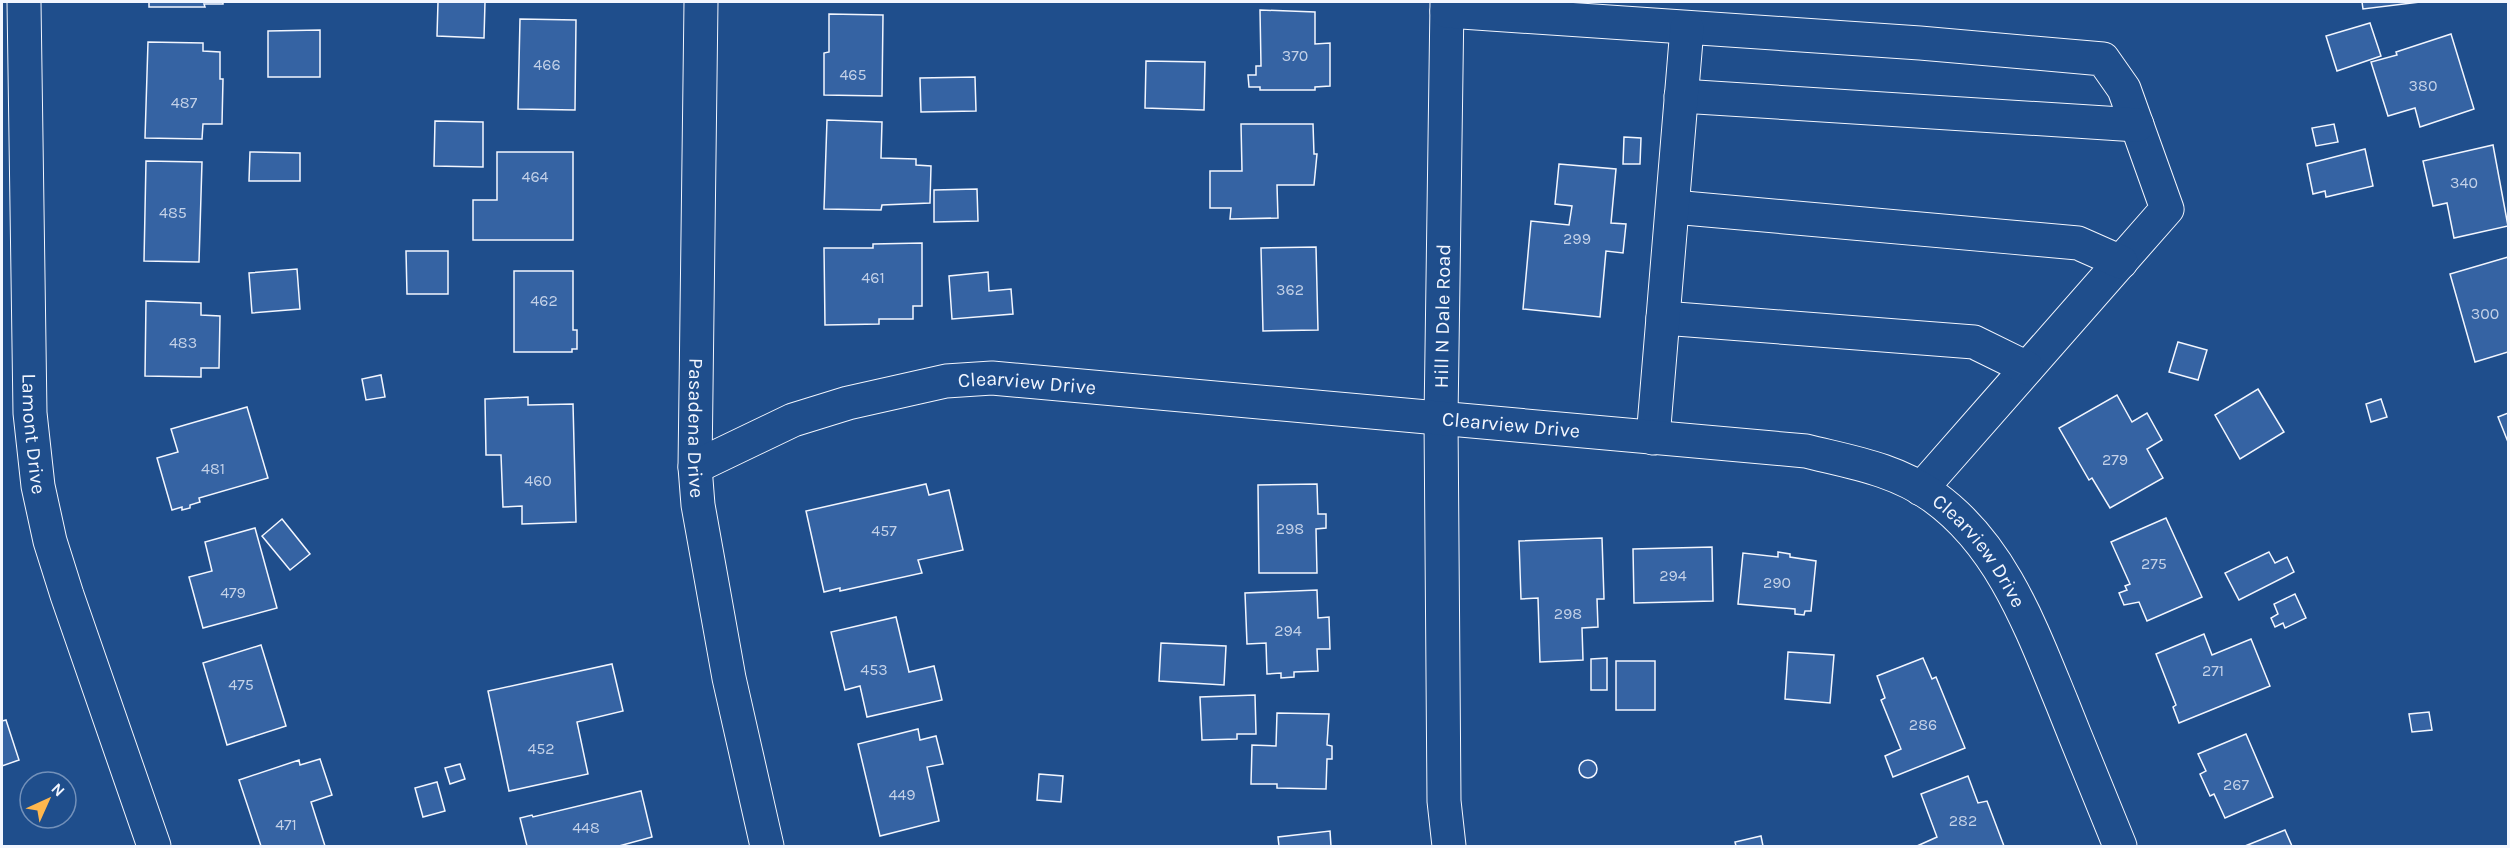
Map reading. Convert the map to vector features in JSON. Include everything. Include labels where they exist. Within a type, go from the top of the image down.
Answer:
[{"type":"street","name":"Lamont Drive","points":[[24,2],[12,62],[30,413],[38,486],[50,541],[67,596],[154,846]]},
{"type":"street","name":"Pasadena Drive","points":[[701,2],[695,466],[698,505],[729,678],[767,846]]},
{"type":"street","points":[[1447,6],[1687,28],[1909,42],[2103,59],[2124,89],[2168,209],[1921,489]]},
{"type":"street","name":"Hill N Dale Road","points":[[1447,6],[1441,418],[1444,801],[1449,846]]},
{"type":"street","points":[[1653,438],[1687,28]]},
{"type":"street","points":[[1681,96],[2137,124]]},
{"type":"street","points":[[1672,207],[2078,243],[2121,261]]},
{"type":"street","points":[[1663,318],[1974,342],[2027,368]]},
{"type":"street","name":"Clearview Drive","points":[[695,466],[792,420],[848,403],[946,381],[980,378],[1047,381],[1806,451],[1879,468],[1921,489],[1968,525],[1995,561],[2026,616],[2120,846]]},
{"type":"building","points":[[149,2],[223,2],[223,4],[204,4],[205,7],[149,7]]},
{"type":"building","points":[[438,2],[485,2],[484,38],[437,36]]},
{"type":"building","points":[[2362,2],[2420,2],[2363,9]]},
{"type":"building","points":[[1260,10],[1315,12],[1315,44],[1330,43],[1330,86],[1315,87],[1315,90],[1260,90],[1260,87],[1249,87],[1248,75],[1256,75],[1256,66],[1261,66]]},
{"type":"building","points":[[829,14],[883,15],[882,96],[824,95],[824,53],[829,52]]},
{"type":"building","points":[[520,19],[576,20],[575,110],[518,109]]},
{"type":"building","points":[[2370,23],[2381,56],[2337,71],[2326,36]]},
{"type":"building","points":[[320,30],[320,77],[268,77],[268,31]]},
{"type":"building","points":[[2451,34],[2474,109],[2420,127],[2415,108],[2388,116],[2371,62],[2397,55],[2396,52]]},
{"type":"building","points":[[148,42],[203,43],[203,51],[220,52],[220,79],[223,79],[222,124],[203,124],[202,139],[145,138]]},
{"type":"building","points":[[1146,61],[1205,62],[1204,110],[1145,108]]},
{"type":"building","points":[[975,77],[976,111],[921,112],[920,78]]},
{"type":"building","points":[[827,120],[882,122],[881,158],[916,159],[916,165],[931,166],[930,203],[882,205],[881,210],[824,209]]},
{"type":"building","points":[[435,121],[483,122],[483,167],[434,166]]},
{"type":"building","points":[[1241,124],[1313,124],[1314,154],[1317,154],[1314,185],[1277,185],[1278,218],[1230,219],[1231,208],[1210,208],[1210,171],[1242,171]]},
{"type":"building","points":[[2334,124],[2338,142],[2316,146],[2312,128]]},
{"type":"building","points":[[1624,137],[1641,138],[1640,164],[1623,164]]},
{"type":"building","points":[[2493,145],[2508,226],[2454,238],[2447,203],[2433,206],[2423,161]]},
{"type":"building","points":[[2365,149],[2373,186],[2326,197],[2325,191],[2313,194],[2307,164]]},
{"type":"building","points":[[250,152],[300,153],[300,181],[249,181]]},
{"type":"building","points":[[497,152],[573,152],[573,240],[473,240],[473,200],[497,200]]},
{"type":"building","points":[[146,161],[202,162],[199,262],[144,261]]},
{"type":"building","points":[[1559,164],[1616,169],[1611,223],[1626,224],[1623,253],[1606,251],[1600,317],[1523,309],[1531,221],[1569,225],[1572,206],[1555,204]]},
{"type":"building","points":[[977,189],[978,221],[934,222],[934,190]]},
{"type":"building","points":[[922,243],[922,306],[913,306],[913,319],[879,319],[879,324],[825,325],[824,248],[873,248],[873,244]]},
{"type":"building","points":[[1316,247],[1318,330],[1263,331],[1261,248]]},
{"type":"building","points":[[406,251],[448,251],[448,294],[407,294]]},
{"type":"building","points":[[2508,257],[2508,352],[2475,362],[2450,274]]},
{"type":"building","points":[[297,269],[300,309],[252,313],[249,273]]},
{"type":"building","points":[[514,271],[573,271],[573,330],[577,330],[577,349],[572,349],[572,352],[514,352]]},
{"type":"building","points":[[988,272],[989,291],[1011,289],[1013,314],[952,319],[949,276]]},
{"type":"building","points":[[146,301],[201,303],[201,315],[220,316],[219,368],[201,368],[201,377],[145,376]]},
{"type":"building","points":[[2178,342],[2207,350],[2198,380],[2169,372]]},
{"type":"building","points":[[381,375],[385,397],[366,400],[362,379]]},
{"type":"building","points":[[2258,389],[2284,432],[2240,459],[2215,415]]},
{"type":"building","points":[[2117,395],[2132,422],[2147,413],[2162,440],[2147,449],[2163,478],[2110,508],[2092,478],[2089,480],[2059,428]]},
{"type":"building","points":[[528,397],[528,405],[573,404],[576,522],[522,524],[522,506],[503,507],[501,455],[486,455],[485,399]]},
{"type":"building","points":[[2381,399],[2387,417],[2371,422],[2366,404]]},
{"type":"building","points":[[247,407],[268,478],[199,498],[200,502],[190,505],[190,508],[182,510],[182,507],[172,510],[157,458],[178,452],[171,429]]},
{"type":"building","points":[[2508,413],[2508,442],[2498,417]]},
{"type":"building","points":[[926,484],[929,495],[949,490],[963,550],[918,560],[922,573],[840,591],[840,588],[824,592],[806,511]]},
{"type":"building","points":[[1317,484],[1318,514],[1326,514],[1326,528],[1316,529],[1317,573],[1259,573],[1258,485]]},
{"type":"building","points":[[2166,518],[2202,597],[2147,621],[2139,602],[2124,605],[2119,593],[2127,590],[2125,586],[2130,584],[2111,542]]},
{"type":"building","points":[[282,519],[310,554],[290,570],[262,536]]},
{"type":"building","points":[[255,528],[277,608],[203,628],[189,577],[212,571],[205,542]]},
{"type":"building","points":[[1602,538],[1604,599],[1597,599],[1598,627],[1582,628],[1583,660],[1540,662],[1538,598],[1521,599],[1519,541]]},
{"type":"building","points":[[1712,547],[1713,601],[1634,603],[1633,549]]},
{"type":"building","points":[[1778,552],[1790,554],[1790,557],[1816,561],[1811,611],[1805,611],[1804,615],[1795,614],[1795,609],[1738,604],[1743,553],[1778,557]]},
{"type":"building","points":[[2269,552],[2275,563],[2287,557],[2294,572],[2239,600],[2225,573]]},
{"type":"building","points":[[1317,590],[1318,618],[1329,617],[1330,649],[1317,649],[1318,671],[1294,672],[1294,677],[1281,678],[1281,673],[1267,674],[1266,643],[1247,644],[1245,593]]},
{"type":"building","points":[[2295,594],[2306,618],[2285,628],[2283,623],[2275,627],[2271,618],[2278,614],[2274,604]]},
{"type":"building","points":[[896,617],[909,672],[934,666],[942,700],[867,717],[860,686],[845,690],[831,632]]},
{"type":"building","points":[[2204,634],[2212,655],[2251,639],[2270,686],[2179,723],[2173,707],[2176,705],[2156,654]]},
{"type":"building","points":[[1161,643],[1226,646],[1224,685],[1159,681]]},
{"type":"building","points":[[261,645],[286,726],[227,745],[203,663]]},
{"type":"building","points":[[1788,652],[1834,655],[1830,703],[1785,699]]},
{"type":"building","points":[[1607,658],[1607,690],[1591,690],[1591,659]]},
{"type":"building","points":[[1923,658],[1932,679],[1936,677],[1965,748],[1893,777],[1885,756],[1901,749],[1881,700],[1885,698],[1877,676]]},
{"type":"building","points":[[1616,661],[1655,661],[1655,710],[1616,710]]},
{"type":"building","points":[[612,664],[623,711],[577,722],[588,774],[509,791],[488,691]]},
{"type":"building","points":[[1255,695],[1256,734],[1237,734],[1237,739],[1202,740],[1200,697]]},
{"type":"building","points":[[2429,712],[2432,730],[2412,732],[2409,714]]},
{"type":"building","points":[[1277,713],[1329,714],[1327,745],[1332,746],[1332,759],[1327,759],[1326,789],[1277,788],[1277,784],[1251,784],[1252,745],[1276,746]]},
{"type":"building","points":[[6,720],[19,760],[2,766],[2,721]]},
{"type":"building","points":[[918,729],[920,740],[936,736],[943,764],[927,767],[939,821],[880,836],[858,744]]},
{"type":"building","points":[[2246,734],[2273,797],[2225,818],[2214,794],[2210,796],[2200,774],[2206,771],[2198,754]]},
{"type":"building","points":[[320,759],[332,795],[311,802],[325,846],[261,846],[239,780],[299,760],[300,765]]},
{"type":"building","points":[[1588,760],[1594,763],[1597,769],[1594,775],[1588,778],[1582,775],[1579,769],[1582,763]]},
{"type":"building","points":[[460,764],[465,779],[450,784],[445,768]]},
{"type":"building","points":[[1039,774],[1063,776],[1061,802],[1037,800]]},
{"type":"building","points":[[1968,776],[1978,803],[1987,801],[2004,846],[1917,846],[1937,837],[1921,794]]},
{"type":"building","points":[[437,782],[445,811],[423,817],[415,788]]},
{"type":"building","points":[[641,791],[652,837],[619,846],[527,846],[520,818],[532,815],[533,817]]},
{"type":"building","points":[[2285,830],[2292,846],[2245,846]]},
{"type":"building","points":[[1330,831],[1331,846],[1279,846],[1278,837]]},
{"type":"building","points":[[1761,836],[1763,846],[1736,846],[1735,842]]}]
